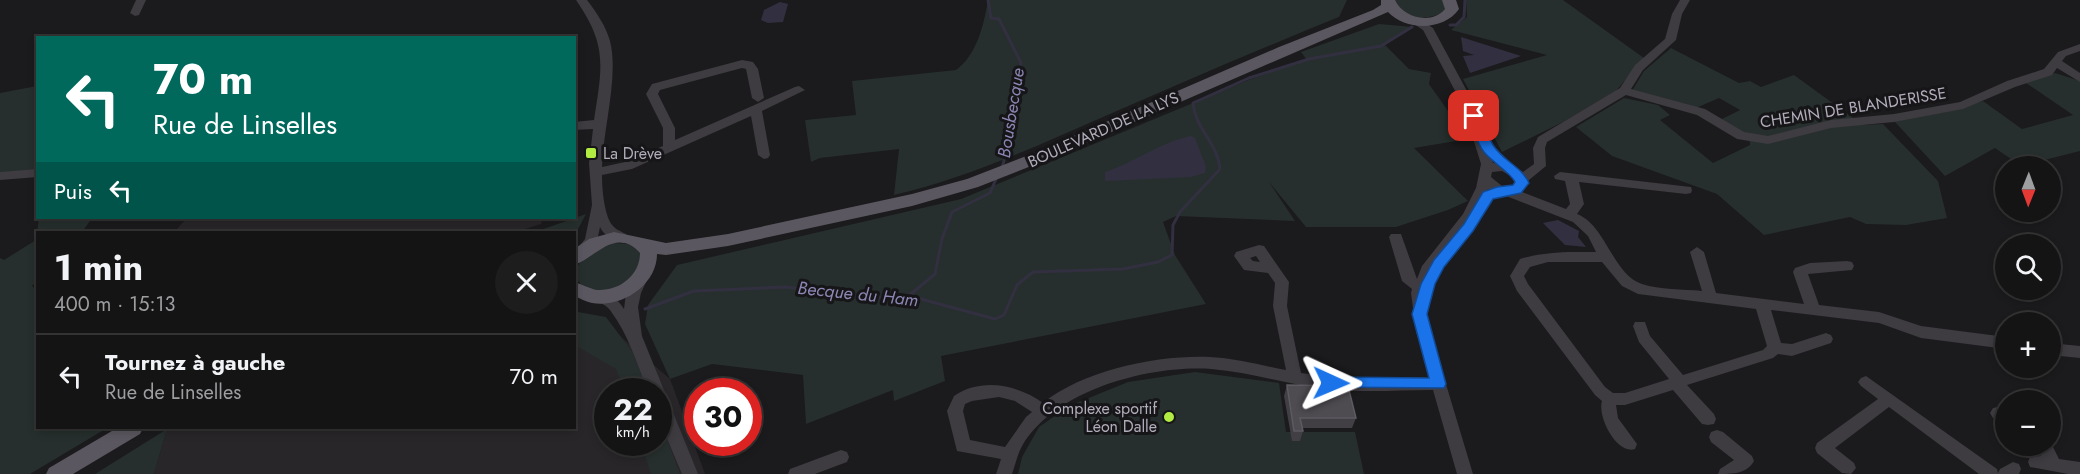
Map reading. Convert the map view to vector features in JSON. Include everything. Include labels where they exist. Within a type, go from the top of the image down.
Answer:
[{"type":"main road","points":[[1444,18],[1451,11],[1449,0]]},
{"type":"main road","points":[[1388,1],[1394,10],[1410,19]]},
{"type":"main road","name":"BOULEVARD DE LA LYS","points":[[598,296],[618,293],[670,257],[728,240],[901,202],[972,183],[1034,159],[1378,13],[1387,7],[1388,1]]},
{"type":"main road","name":"BOULEVARD DE LA LYS","points":[[1331,31],[1371,20],[1430,21],[1444,18]]},
{"type":"main road","points":[[579,254],[605,240],[623,238]]},
{"type":"main road","name":"BOULEVARD DE LA LYS","points":[[623,238],[645,246],[666,249],[728,240]]},
{"type":"main road","points":[[644,275],[650,257],[645,246]]},
{"type":"main road","points":[[576,289],[598,296]]},
{"type":"main road","points":[[56,474],[131,429]]},
{"type":"street","points":[[135,13],[141,0]]},
{"type":"street","points":[[581,0],[605,44],[597,172],[599,198],[608,230],[623,238]]},
{"type":"street","points":[[1423,289],[1439,263],[1469,228],[1483,201],[1492,193],[1516,190],[1541,164],[1539,148],[1542,140],[1624,91],[1639,68],[1670,40],[1676,18],[1685,0]]},
{"type":"street","points":[[1443,57],[1438,26],[1444,18]]},
{"type":"street","points":[[1410,19],[1427,28],[1471,110],[1481,138],[1489,185],[1570,214],[1593,233],[1606,257],[1627,282],[1638,289],[1887,319],[1921,332],[1995,342]]},
{"type":"street","name":"CHEMIN DE BLANDERISSE","points":[[1624,91],[1701,112],[1741,136],[1768,140],[1836,123],[1888,119],[1957,107],[2053,66],[2064,52],[2080,47]]},
{"type":"street","points":[[669,148],[669,128],[652,94],[656,87],[742,64],[749,65],[752,69],[764,155]]},
{"type":"street","points":[[2053,66],[2076,76]]},
{"type":"street","points":[[597,172],[627,166],[669,148],[757,103],[800,90]]},
{"type":"street","points":[[576,126],[600,124]]},
{"type":"street","points":[[1481,138],[1522,183],[1531,197],[1548,207]]},
{"type":"street","points":[[1486,173],[1509,168],[1537,169]]},
{"type":"street","points":[[0,176],[36,173]]},
{"type":"street","points":[[1465,474],[1419,314],[1423,289],[1431,263],[1468,216],[1482,188],[1486,173]]},
{"type":"street","points":[[1570,214],[1577,204],[1566,176],[1686,190]]},
{"type":"street","points":[[579,254],[593,234],[599,198]]},
{"type":"street","points":[[1396,237],[1409,281],[1423,289]]},
{"type":"street","points":[[1697,252],[1712,299]]},
{"type":"street","points":[[1606,257],[1537,258],[1525,263],[1517,276],[1522,287],[1599,391],[1610,399],[1622,400],[1768,354],[1775,348],[1792,350],[1826,339]]},
{"type":"street","points":[[1814,310],[1800,272],[1810,267],[1847,266]]},
{"type":"street","points":[[1273,268],[1283,286],[1280,306],[1295,378]]},
{"type":"street","points":[[637,343],[631,305],[633,293],[644,275]]},
{"type":"street","points":[[598,296],[613,303],[637,343],[651,378]]},
{"type":"street","points":[[1762,305],[1775,348]]},
{"type":"street","points":[[1640,326],[1644,338],[1708,419]]},
{"type":"street","points":[[2061,350],[2080,352]]},
{"type":"street","points":[[1004,474],[1009,454],[1028,423],[1042,411],[1105,380],[1160,366],[1216,364],[1338,383],[1439,384]]},
{"type":"street","points":[[1866,382],[1991,474]]},
{"type":"street","points":[[1009,454],[963,446],[955,411],[958,400],[966,396],[1005,390],[1018,393],[1042,411]]},
{"type":"street","points":[[1610,399],[1607,413],[1629,444]]},
{"type":"street","points":[[1848,468],[1823,448],[1889,399]]},
{"type":"street","points":[[672,431],[690,474]]},
{"type":"street","points":[[1717,437],[1746,461],[1726,474]]},
{"type":"street","points":[[2049,456],[2053,464]]},
{"type":"street","points":[[796,474],[841,457]]},
{"type":"street","points":[[2036,462],[2078,471]]},
{"type":"shaded area","points":[[988,0],[1347,0],[1339,17],[1026,150],[948,180],[894,195],[899,149],[820,158],[811,162],[805,120],[856,115],[852,81],[956,70],[974,48],[982,29]]},
{"type":"shaded area","points":[[1393,0],[1445,0],[1445,12],[1430,17],[1416,17],[1404,12]]},
{"type":"shaded area","points":[[1466,0],[1563,0],[1644,58],[1616,91],[1565,121],[1502,152],[1463,79],[1547,55],[1451,30],[1467,17]]},
{"type":"shaded area","points":[[780,2],[788,4],[783,22],[768,23],[761,20],[764,10]]},
{"type":"shaded area","points":[[1379,24],[1413,27],[1385,45],[1409,69],[1431,73],[1429,84],[1468,139],[1414,148],[1468,201],[1396,227],[1306,227],[1269,182],[1295,221],[1176,216],[1163,222],[1175,255],[1206,304],[941,356],[945,381],[894,401],[893,390],[806,424],[803,375],[712,364],[670,378],[645,324],[648,305],[677,265],[961,199],[1251,79],[1307,60],[1301,52]]},
{"type":"shaded area","points":[[1461,37],[1521,56],[1470,73],[1463,56],[1474,55],[1463,51]]},
{"type":"shaded area","points":[[1671,48],[1739,83],[1750,81],[1761,87],[1794,75],[1863,125],[1883,124],[1938,181],[1947,218],[1906,225],[1866,224],[1850,217],[1764,235],[1717,194],[1612,156],[1576,127],[1624,98],[1658,105],[1670,115],[1660,120],[1713,163],[1750,145],[1749,135],[1718,121],[1740,110],[1719,98],[1696,108],[1632,91],[1644,71]]},
{"type":"shaded area","points":[[2055,73],[2080,81],[2080,151],[2060,156],[2007,156],[1995,148],[1945,176],[1894,121],[1983,101],[2022,129],[2073,115],[2023,81]]},
{"type":"shaded area","points":[[36,86],[36,171],[0,173],[0,93]]},
{"type":"shaded area","points":[[1191,136],[1195,138],[1206,167],[1205,173],[1191,177],[1105,181],[1105,172],[1169,143]]},
{"type":"shaded area","points":[[586,214],[576,233],[576,231],[538,231],[576,219]]},
{"type":"shaded area","points":[[39,219],[91,219],[83,231],[37,231]]},
{"type":"shaded area","points":[[186,219],[543,219],[541,224],[518,231],[175,231]]},
{"type":"shaded area","points":[[1558,220],[1579,231],[1578,237],[1586,247],[1565,245],[1543,223]]},
{"type":"shaded area","points":[[36,240],[36,284],[32,285],[36,292],[36,429],[105,429],[30,474],[0,474],[0,258],[4,260]]},
{"type":"shaded area","points":[[614,243],[630,244],[643,254],[632,282],[602,292],[583,287],[576,278],[579,264],[594,251]]},
{"type":"shaded area","points":[[576,313],[599,318],[669,378],[594,378],[594,456],[672,456],[672,384],[684,417],[684,456],[698,456],[705,474],[154,474],[167,429],[576,429]]},
{"type":"shaded area","points":[[576,313],[606,317],[633,353],[643,378],[620,378],[616,369],[576,346]]},
{"type":"shaded area","name":"Complexe sportif Léon Dalle","points":[[1195,372],[1279,383],[1286,432],[1355,432],[1364,474],[1018,474],[1022,457],[1039,427],[1069,406],[1128,382]]},
{"type":"shaded area","points":[[167,429],[154,474],[95,474]]},
{"type":"shaded area","points":[[672,453],[680,474],[651,474],[645,456],[672,456]]},
{"type":"building","points":[[1287,385],[1348,386],[1356,418],[1300,418],[1303,431],[1294,431]]},
{"type":"waterway","name":"Bousbecque","points":[[988,0],[991,18],[999,19],[1021,63],[1008,112],[1005,157],[1002,167]]},
{"type":"waterway","name":"Becque du Ham","points":[[1450,25],[1456,25],[1464,17],[1465,0]]},
{"type":"waterway","name":"Becque du Ham","points":[[906,298],[917,298],[995,319],[1004,315],[1017,285],[1033,272],[1123,269],[1158,262],[1172,255],[1173,225],[1180,212],[1220,169],[1215,151],[1198,121],[1193,103],[1249,78],[1309,59],[1381,46],[1412,27]]},
{"type":"waterway","name":"Bousbecque","points":[[906,298],[935,274],[942,239],[952,212],[990,193],[996,179]]},
{"type":"waterway","name":"Becque du Ham","points":[[645,309],[694,291],[786,287],[868,297],[906,298]]},
{"type":"place","name":"La Drève","points":[[591,153]]},
{"type":"place","name":"Complexe sportif Léon Dalle","points":[[1169,417]]},
{"type":"route","points":[[1331,383],[1439,384],[1419,314],[1428,284],[1439,263],[1469,228],[1483,201],[1492,193],[1516,190],[1522,185],[1521,177],[1514,170],[1506,167],[1481,138],[1474,116]]}]
